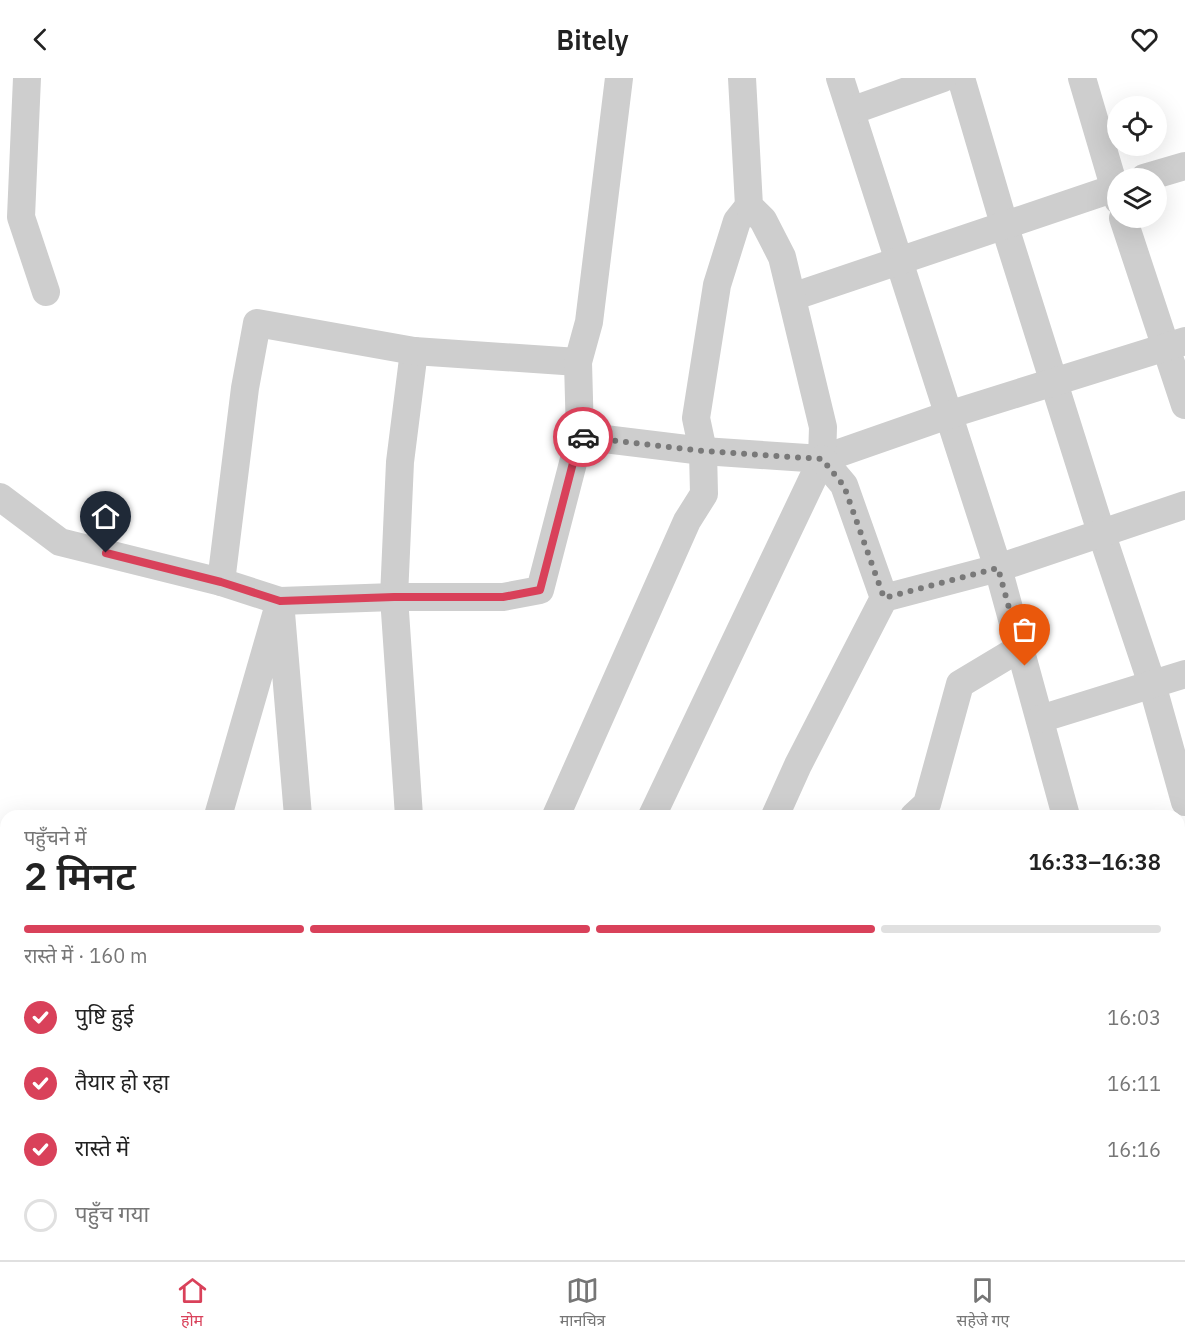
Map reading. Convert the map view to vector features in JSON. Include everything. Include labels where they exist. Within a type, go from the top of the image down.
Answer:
[{"type":"street","points":[[27,78],[21,217],[46,292]]},
{"type":"street","points":[[0,497],[60,542],[221,582],[280,601],[394,597],[503,597],[540,590],[580,436],[578,362],[589,321],[619,78]]},
{"type":"street","points":[[655,810],[822,459],[823,427],[782,257],[763,220],[749,206],[741,78]]},
{"type":"street","points":[[840,78],[998,568],[1064,810]]},
{"type":"street","points":[[851,111],[943,78]]},
{"type":"street","points":[[961,78],[1004,224],[1101,532],[1152,684],[1185,802]]},
{"type":"street","points":[[1082,78],[1109,168]]},
{"type":"street","points":[[1167,171],[1185,166]]},
{"type":"street","points":[[792,297],[1004,224],[1107,195]]},
{"type":"street","points":[[559,810],[687,520],[704,494],[703,451],[696,418],[717,285],[737,221],[749,206]]},
{"type":"street","points":[[1127,228],[1176,344],[1185,405]]},
{"type":"street","points":[[221,582],[245,388],[257,323],[414,351],[578,362]]},
{"type":"street","points":[[580,436],[703,451],[822,459],[948,415],[1176,344]]},
{"type":"street","points":[[409,810],[394,597],[400,462],[414,351]]},
{"type":"street","points":[[778,810],[798,765],[884,598],[844,486],[822,459]]},
{"type":"street","points":[[884,598],[998,568],[1185,506]]},
{"type":"street","points":[[220,810],[280,601]]},
{"type":"street","points":[[280,601],[297,810]]},
{"type":"street","points":[[928,810],[960,684],[1020,648]]},
{"type":"street","points":[[1040,719],[1185,674]]},
{"type":"way so far","points":[[583,437],[703,451],[822,459],[844,486],[884,598],[998,568],[1025,666]]},
{"type":"route","points":[[106,553],[221,582],[280,601],[394,597],[503,597],[540,590],[580,436],[583,437]]}]
